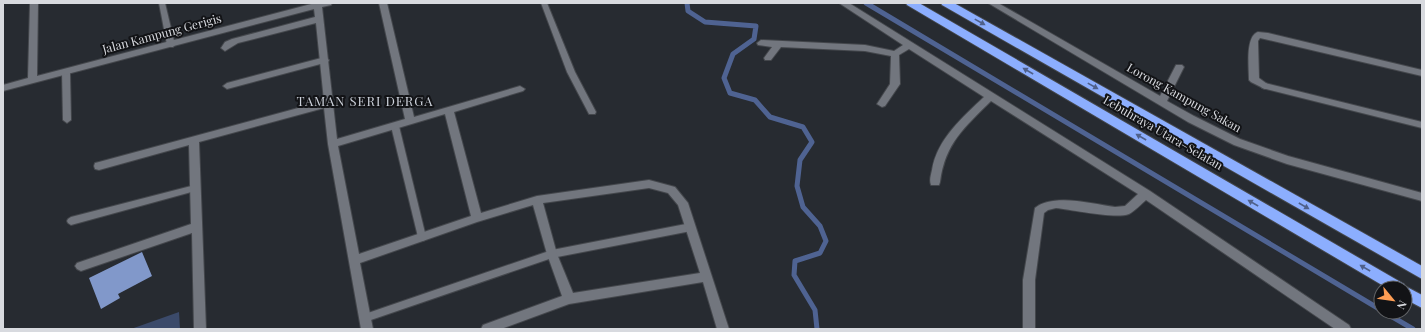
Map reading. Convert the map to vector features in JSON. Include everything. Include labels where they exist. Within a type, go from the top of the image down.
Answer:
[{"type":"highway","name":"Lebuhraya Utara–Selatan","points":[[911,3],[1385,280]]},
{"type":"highway","name":"Lebuhraya Utara–Selatan","points":[[946,3],[1422,273]]},
{"type":"highway","points":[[1413,297],[1422,302]]},
{"type":"street","points":[[32,81],[34,3]]},
{"type":"street","points":[[383,3],[410,121]]},
{"type":"street","points":[[843,3],[1146,194],[1345,329]]},
{"type":"street","name":"Lorong Kampung Sakan","points":[[992,3],[1216,132],[1259,151],[1422,197]]},
{"type":"street","points":[[323,4],[320,20],[333,144],[368,329]]},
{"type":"street","name":"Jalan Kampung Gerigis","points":[[3,88],[323,4]]},
{"type":"street","points":[[225,48],[228,44],[235,41],[320,20]]},
{"type":"street","points":[[1265,86],[1254,80],[1254,40],[1258,35],[1268,36],[1422,73]]},
{"type":"street","points":[[761,43],[865,48],[895,54],[909,45]]},
{"type":"street","points":[[768,58],[778,44]]},
{"type":"street","points":[[882,104],[895,84],[895,54]]},
{"type":"street","points":[[1162,102],[1179,67]]},
{"type":"street","points":[[333,144],[520,89]]},
{"type":"street","points":[[935,182],[940,158],[947,143],[962,125],[990,97]]},
{"type":"street","points":[[99,166],[329,103]]},
{"type":"street","points":[[449,110],[477,218]]},
{"type":"street","points":[[194,140],[200,329]]},
{"type":"street","points":[[354,260],[477,218],[537,200],[649,184],[671,190],[683,203],[723,329]]},
{"type":"street","points":[[1029,329],[1029,280],[1038,211],[1045,206],[1056,204],[1115,211],[1127,210],[1146,194]]},
{"type":"street","points":[[537,200],[552,254],[569,299]]},
{"type":"street","points":[[81,266],[196,227]]},
{"type":"street","points":[[487,329],[513,324],[569,299],[706,277]]},
{"type":"lane","points":[[162,3],[170,45]]},
{"type":"lane","points":[[544,3],[571,72],[592,112]]},
{"type":"lane","points":[[227,86],[325,60]]},
{"type":"lane","points":[[66,72],[67,120]]},
{"type":"lane","points":[[1265,86],[1422,124]]},
{"type":"lane","points":[[395,126],[422,238]]},
{"type":"lane","points":[[71,221],[196,188]]},
{"type":"lane","points":[[366,318],[552,254],[691,227]]},
{"type":"shaded area","points":[[179,312],[180,329],[131,329]]},
{"type":"building","points":[[142,252],[152,276],[118,294],[120,298],[101,309],[89,278]]},
{"type":"waterway","points":[[687,3],[688,11],[705,22],[756,26],[754,39],[733,54],[724,78],[730,93],[755,100],[770,117],[803,127],[812,142],[800,160],[797,186],[803,207],[820,226],[826,241],[820,253],[795,261],[794,275],[815,310],[817,329]]},
{"type":"waterway","points":[[866,3],[1373,305]]},
{"type":"waterway","points":[[1398,320],[1413,329]]},
{"type":"district","name":"TAMAN SERI DERGA","points":[[365,101]]}]
